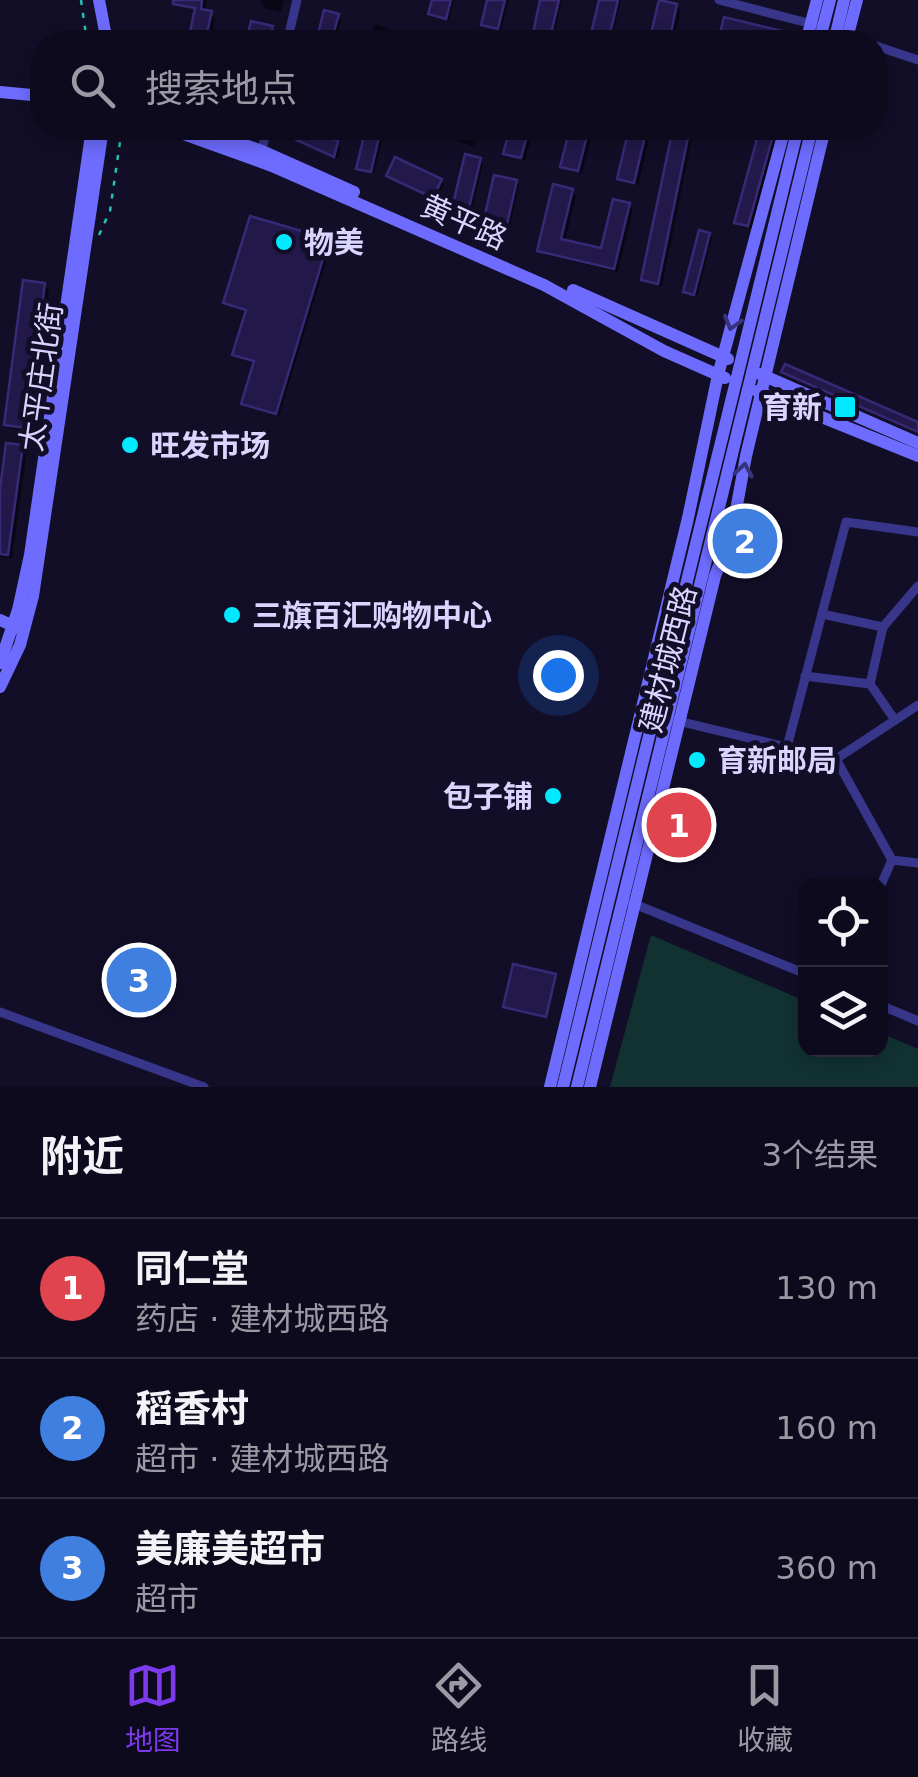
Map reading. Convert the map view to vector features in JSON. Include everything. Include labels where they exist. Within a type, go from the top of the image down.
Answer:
[{"type":"main road","points":[[92,0],[96,30]]},
{"type":"main road","points":[[99,0],[105,30]]},
{"type":"main road","points":[[817,0],[818,30]]},
{"type":"main road","points":[[814,30],[830,0]]},
{"type":"main road","points":[[837,30],[844,0]]},
{"type":"main road","points":[[850,30],[857,0]]},
{"type":"main road","points":[[0,92],[30,95]]},
{"type":"main road","name":"太平庄北街","points":[[0,663],[19,629],[90,140]]},
{"type":"main road","name":"太平庄北街","points":[[0,687],[38,566],[102,140]]},
{"type":"main road","name":"黄平路","points":[[207,140],[261,156],[918,443]]},
{"type":"main road","name":"黄平路","points":[[225,140],[557,290],[664,351],[918,456]]},
{"type":"main road","name":"建材城西路","points":[[550,1087],[688,518],[722,357],[782,140]]},
{"type":"main road","name":"建材城西路","points":[[673,719],[747,387],[744,367],[795,140]]},
{"type":"main road","name":"建材城西路","points":[[577,1087],[622,900],[733,382],[744,367],[809,140]]},
{"type":"main road","name":"建材城西路","points":[[563,1087],[622,900],[714,576],[732,532],[822,140]]},
{"type":"main road","points":[[0,620],[19,629]]},
{"type":"main road","name":"建材城西路","points":[[590,1087],[622,900]]},
{"type":"street","points":[[290,30],[297,0]]},
{"type":"street","points":[[719,0],[817,25]]},
{"type":"street","points":[[888,50],[918,60]]},
{"type":"street","points":[[261,156],[264,140]]},
{"type":"street","points":[[787,747],[846,522],[918,532]]},
{"type":"street","points":[[895,720],[870,684],[883,627],[918,586]]},
{"type":"street","points":[[822,614],[883,627]]},
{"type":"street","points":[[806,676],[870,684]]},
{"type":"street","points":[[836,760],[918,705]]},
{"type":"street","points":[[673,719],[836,760],[892,860]]},
{"type":"street","points":[[892,860],[918,862]]},
{"type":"street","points":[[884,877],[892,860]]},
{"type":"street","points":[[622,900],[798,971]]},
{"type":"street","points":[[888,1008],[918,1021]]},
{"type":"street","points":[[0,1012],[204,1087]]},
{"type":"path","points":[[81,0],[86,30]]},
{"type":"green space","points":[[651,935],[798,998],[798,1057],[888,1057],[888,1036],[918,1049],[918,1087],[610,1087]]},
{"type":"building","points":[[173,0],[202,0],[201,9],[212,11],[208,30],[190,30],[195,8],[173,4]]},
{"type":"building","points":[[432,0],[451,0],[446,19],[428,14]]},
{"type":"building","points":[[487,0],[505,0],[498,29],[481,25]]},
{"type":"building","points":[[540,0],[559,0],[552,30],[534,30]]},
{"type":"building","points":[[599,0],[618,0],[611,30],[592,30]]},
{"type":"building","points":[[659,0],[677,4],[672,30],[652,30]]},
{"type":"building","points":[[324,10],[339,14],[334,30],[319,30]]},
{"type":"building","points":[[724,17],[777,30],[721,30]]},
{"type":"building","points":[[251,21],[273,26],[272,30],[249,30]]},
{"type":"building","points":[[297,140],[338,141],[334,157]]},
{"type":"building","points":[[363,140],[378,140],[371,172],[356,169]]},
{"type":"building","points":[[507,140],[526,140],[521,158],[503,154]]},
{"type":"building","points":[[567,140],[586,140],[578,171],[560,167]]},
{"type":"building","points":[[626,140],[644,140],[634,183],[617,179]]},
{"type":"building","points":[[670,140],[688,140],[658,284],[641,280]]},
{"type":"building","points":[[757,140],[772,140],[748,226],[734,223]]},
{"type":"building","points":[[465,154],[481,158],[468,212],[452,208]]},
{"type":"building","points":[[395,157],[442,179],[433,198],[386,176]]},
{"type":"building","points":[[494,175],[517,180],[506,229],[483,223]]},
{"type":"building","points":[[553,184],[573,189],[561,239],[601,248],[613,199],[630,203],[614,269],[537,251]]},
{"type":"building","points":[[250,216],[329,239],[276,414],[241,404],[254,361],[232,355],[246,310],[223,303]]},
{"type":"building","points":[[699,230],[710,233],[694,295],[683,292]]},
{"type":"building","points":[[23,280],[45,283],[26,428],[4,425]]},
{"type":"building","points":[[785,364],[918,422],[918,432],[781,372]]},
{"type":"building","points":[[6,443],[23,445],[8,555],[0,554],[0,489]]},
{"type":"building","points":[[513,964],[556,974],[546,1017],[503,1007]]},
{"type":"place","name":"物美","points":[[284,242]]},
{"type":"place","name":"育新","points":[[845,407]]},
{"type":"place","name":"旺发市场","points":[[130,445]]},
{"type":"place","name":"稻香村","points":[[745,541]]},
{"type":"place","name":"三旗百汇购物中心","points":[[232,615]]},
{"type":"place","name":"育新邮局","points":[[697,760]]},
{"type":"place","name":"包子铺","points":[[553,796]]},
{"type":"place","name":"同仁堂","points":[[679,825]]},
{"type":"place","name":"美廉美超市","points":[[139,980]]}]
